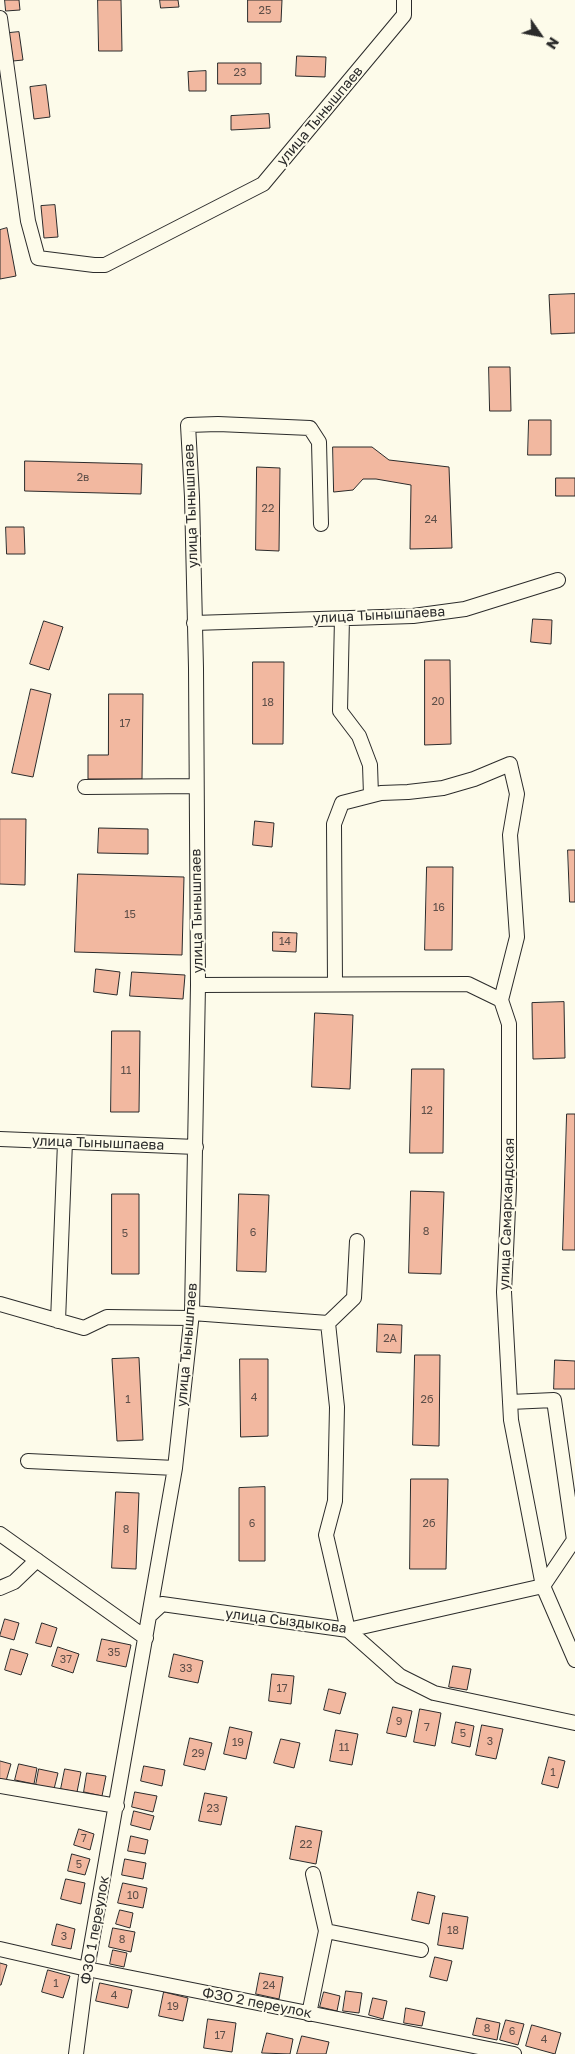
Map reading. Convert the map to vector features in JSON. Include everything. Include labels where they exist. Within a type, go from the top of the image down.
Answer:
[{"type":"street","name":"улица Тынышпаев","points":[[0,18],[28,221],[38,258],[105,265],[263,184],[404,15],[404,0]]},
{"type":"street","name":"улица Тынышпаев","points":[[149,1616],[175,1468],[192,1316],[198,985],[196,668],[192,497],[188,425],[233,424],[310,428],[319,442],[321,524]]},
{"type":"street","name":"улица Тынышпаева","points":[[194,624],[412,616],[466,609],[558,580]]},
{"type":"street","points":[[342,618],[340,711],[359,736],[370,765],[371,795]]},
{"type":"street","points":[[198,985],[468,984],[501,1000],[517,937],[510,835],[517,794],[510,764],[474,779],[443,788],[371,795],[342,803],[334,824],[335,984]]},
{"type":"street","points":[[85,787],[196,786]]},
{"type":"street","name":"улица Самаркандская","points":[[501,1000],[509,1024],[509,1188],[504,1292],[510,1420],[543,1586],[575,1660]]},
{"type":"street","name":"улица Тынышпаева","points":[[0,1139],[196,1147]]},
{"type":"street","points":[[58,1321],[65,1142]]},
{"type":"street","points":[[0,1304],[84,1328],[107,1317],[192,1316],[328,1323],[354,1298],[357,1241]]},
{"type":"street","points":[[328,1323],[337,1407],[334,1502],[326,1535],[348,1630],[400,1676],[434,1694],[575,1723]]},
{"type":"street","points":[[510,1402],[554,1400],[574,1540],[543,1586]]},
{"type":"street","points":[[28,1461],[175,1468]]},
{"type":"street","points":[[0,1534],[146,1638]]},
{"type":"street","points":[[0,1588],[14,1582],[37,1560]]},
{"type":"street","name":"улица Сыздыкова","points":[[149,1616],[162,1604],[348,1630],[543,1586]]},
{"type":"street","name":"ФЗО 1 переулок","points":[[76,2054],[87,1970],[149,1616]]},
{"type":"street","points":[[0,1786],[117,1806]]},
{"type":"street","points":[[309,2014],[326,1931],[313,1874]]},
{"type":"street","points":[[326,1931],[421,1950]]},
{"type":"street","name":"ФЗО 2 переулок","points":[[0,1949],[87,1970],[514,2054]]},
{"type":"building","points":[[5,0],[19,0],[20,10],[6,11]]},
{"type":"building","points":[[98,0],[121,0],[122,51],[99,51]]},
{"type":"building","points":[[160,0],[178,0],[179,7],[161,8]]},
{"type":"building","points":[[248,0],[282,0],[281,22],[248,22]]},
{"type":"building","points":[[19,32],[23,60],[13,61],[9,33]]},
{"type":"building","points":[[297,56],[326,57],[325,77],[296,76]]},
{"type":"building","points":[[218,63],[261,63],[261,84],[218,84]]},
{"type":"building","points":[[206,71],[206,91],[189,91],[188,72]]},
{"type":"building","points":[[46,85],[50,117],[34,119],[30,87]]},
{"type":"building","points":[[269,114],[270,128],[231,130],[231,116]]},
{"type":"building","points":[[55,205],[58,237],[44,238],[41,206]]},
{"type":"building","points":[[7,228],[16,276],[0,279],[0,230]]},
{"type":"building","points":[[575,294],[575,333],[551,334],[549,295]]},
{"type":"building","points":[[489,367],[510,367],[511,411],[490,411]]},
{"type":"building","points":[[529,420],[551,420],[551,455],[528,455]]},
{"type":"building","points":[[333,447],[372,447],[389,460],[449,467],[452,548],[410,549],[411,485],[376,479],[363,479],[353,490],[334,492]]},
{"type":"building","points":[[25,461],[142,464],[141,494],[25,491]]},
{"type":"building","points":[[257,467],[280,468],[279,551],[256,550]]},
{"type":"building","points":[[556,478],[575,478],[575,496],[556,496]]},
{"type":"building","points":[[6,527],[24,527],[25,554],[7,554]]},
{"type":"building","points":[[533,619],[552,620],[551,644],[531,642]]},
{"type":"building","points":[[44,621],[63,627],[49,670],[30,664]]},
{"type":"building","points":[[425,660],[450,660],[451,744],[425,745]]},
{"type":"building","points":[[253,662],[284,662],[283,744],[253,744]]},
{"type":"building","points":[[31,689],[51,694],[33,777],[12,773]]},
{"type":"building","points":[[109,694],[143,694],[142,779],[88,779],[88,755],[108,755]]},
{"type":"building","points":[[0,819],[26,819],[25,885],[0,884]]},
{"type":"building","points":[[255,821],[274,823],[272,847],[253,845]]},
{"type":"building","points":[[99,828],[148,829],[148,854],[98,853]]},
{"type":"building","points":[[568,850],[575,850],[575,902],[570,902]]},
{"type":"building","points":[[427,867],[453,867],[452,950],[425,950]]},
{"type":"building","points":[[78,874],[184,877],[182,955],[75,952]]},
{"type":"building","points":[[273,932],[297,933],[296,952],[273,951]]},
{"type":"building","points":[[96,969],[120,972],[117,995],[94,992]]},
{"type":"building","points":[[132,972],[185,975],[183,999],[130,996]]},
{"type":"building","points":[[564,1002],[565,1058],[533,1059],[532,1003]]},
{"type":"building","points":[[315,1013],[353,1015],[350,1089],[312,1087]]},
{"type":"building","points":[[112,1031],[140,1031],[139,1112],[111,1112]]},
{"type":"building","points":[[412,1069],[444,1069],[443,1153],[410,1153]]},
{"type":"building","points":[[567,1114],[575,1114],[575,1250],[563,1250]]},
{"type":"building","points":[[411,1191],[444,1192],[441,1274],[409,1273]]},
{"type":"building","points":[[112,1194],[139,1194],[139,1274],[112,1274]]},
{"type":"building","points":[[239,1194],[269,1195],[266,1272],[237,1271]]},
{"type":"building","points":[[378,1324],[402,1325],[401,1353],[377,1352]]},
{"type":"building","points":[[415,1355],[440,1355],[439,1446],[413,1445]]},
{"type":"building","points":[[139,1358],[143,1440],[117,1441],[112,1359]]},
{"type":"building","points":[[240,1359],[268,1359],[268,1436],[241,1437]]},
{"type":"building","points":[[555,1360],[575,1361],[575,1389],[554,1389]]},
{"type":"building","points":[[411,1479],[448,1479],[446,1569],[410,1569]]},
{"type":"building","points":[[265,1487],[265,1561],[239,1561],[239,1488]]},
{"type":"building","points":[[116,1492],[139,1493],[136,1569],[112,1568]]},
{"type":"building","points":[[5,1619],[19,1623],[14,1640],[0,1636]]},
{"type":"building","points":[[42,1623],[57,1628],[51,1647],[36,1643]]},
{"type":"building","points":[[102,1639],[131,1645],[126,1667],[97,1661]]},
{"type":"building","points":[[58,1647],[79,1654],[73,1673],[52,1666]]},
{"type":"building","points":[[11,1649],[28,1654],[21,1675],[5,1670]]},
{"type":"building","points":[[174,1654],[203,1661],[198,1683],[169,1677]]},
{"type":"building","points":[[453,1666],[471,1669],[467,1690],[449,1687]]},
{"type":"building","points":[[272,1674],[294,1676],[291,1704],[269,1701]]},
{"type":"building","points":[[329,1689],[346,1693],[340,1714],[324,1710]]},
{"type":"building","points":[[393,1707],[412,1711],[406,1737],[387,1733]]},
{"type":"building","points":[[420,1709],[441,1713],[435,1746],[414,1742]]},
{"type":"building","points":[[456,1722],[474,1726],[470,1747],[452,1743]]},
{"type":"building","points":[[482,1725],[503,1729],[496,1759],[476,1755]]},
{"type":"building","points":[[230,1727],[252,1732],[246,1759],[224,1754]]},
{"type":"building","points":[[336,1730],[358,1734],[352,1765],[330,1761]]},
{"type":"building","points":[[190,1738],[212,1743],[205,1770],[184,1765]]},
{"type":"building","points":[[281,1739],[300,1743],[294,1768],[274,1763]]},
{"type":"building","points":[[549,1757],[565,1761],[558,1788],[542,1784]]},
{"type":"building","points":[[0,1761],[11,1764],[6,1781],[0,1780]]},
{"type":"building","points":[[19,1764],[37,1768],[34,1784],[15,1780]]},
{"type":"building","points":[[144,1766],[165,1770],[162,1786],[141,1781]]},
{"type":"building","points":[[39,1769],[58,1773],[54,1789],[36,1785]]},
{"type":"building","points":[[65,1769],[81,1772],[77,1792],[61,1789]]},
{"type":"building","points":[[87,1773],[106,1776],[102,1796],[84,1792]]},
{"type":"building","points":[[135,1792],[157,1796],[153,1812],[132,1807]]},
{"type":"building","points":[[205,1793],[227,1797],[221,1825],[199,1821]]},
{"type":"building","points":[[134,1811],[154,1816],[150,1830],[131,1825]]},
{"type":"building","points":[[296,1826],[322,1831],[316,1864],[290,1859]]},
{"type":"building","points":[[79,1829],[94,1834],[90,1850],[74,1845]]},
{"type":"building","points":[[131,1836],[148,1840],[145,1854],[128,1851]]},
{"type":"building","points":[[72,1854],[90,1859],[85,1875],[68,1871]]},
{"type":"building","points":[[125,1859],[146,1863],[143,1879],[122,1875]]},
{"type":"building","points":[[66,1879],[85,1883],[81,1904],[61,1899]]},
{"type":"building","points":[[123,1883],[147,1888],[143,1908],[118,1903]]},
{"type":"building","points":[[418,1892],[435,1896],[429,1924],[412,1920]]},
{"type":"building","points":[[120,1910],[133,1913],[130,1928],[116,1924]]},
{"type":"building","points":[[443,1913],[468,1917],[463,1949],[438,1945]]},
{"type":"building","points":[[57,1924],[75,1929],[71,1949],[52,1945]]},
{"type":"building","points":[[113,1928],[135,1932],[131,1952],[109,1947]]},
{"type":"building","points":[[113,1950],[127,1953],[124,1967],[110,1964]]},
{"type":"building","points":[[435,1957],[452,1961],[447,1981],[430,1977]]},
{"type":"building","points":[[0,1963],[7,1965],[1,1985],[0,1985]]},
{"type":"building","points":[[48,1970],[70,1976],[63,1998],[42,1992]]},
{"type":"building","points":[[260,1973],[283,1977],[279,1999],[256,1994]]},
{"type":"building","points":[[100,1983],[132,1990],[128,2008],[96,2001]]},
{"type":"building","points":[[346,1991],[362,1993],[359,2013],[343,2011]]},
{"type":"building","points":[[164,1992],[188,1998],[183,2021],[159,2016]]},
{"type":"building","points":[[324,1992],[340,1996],[337,2011],[320,2007]]},
{"type":"building","points":[[373,1998],[387,2001],[383,2019],[369,2015]]},
{"type":"building","points":[[406,2008],[425,2012],[422,2026],[404,2023]]},
{"type":"building","points":[[477,2018],[500,2023],[497,2040],[473,2035]]},
{"type":"building","points":[[208,2019],[236,2023],[232,2052],[204,2048]]},
{"type":"building","points":[[506,2020],[524,2024],[518,2045],[500,2040]]},
{"type":"building","points":[[532,2025],[561,2033],[555,2054],[526,2046]]},
{"type":"building","points":[[267,2033],[293,2039],[290,2054],[262,2053]]},
{"type":"building","points":[[302,2036],[329,2042],[326,2054],[297,2054]]}]
